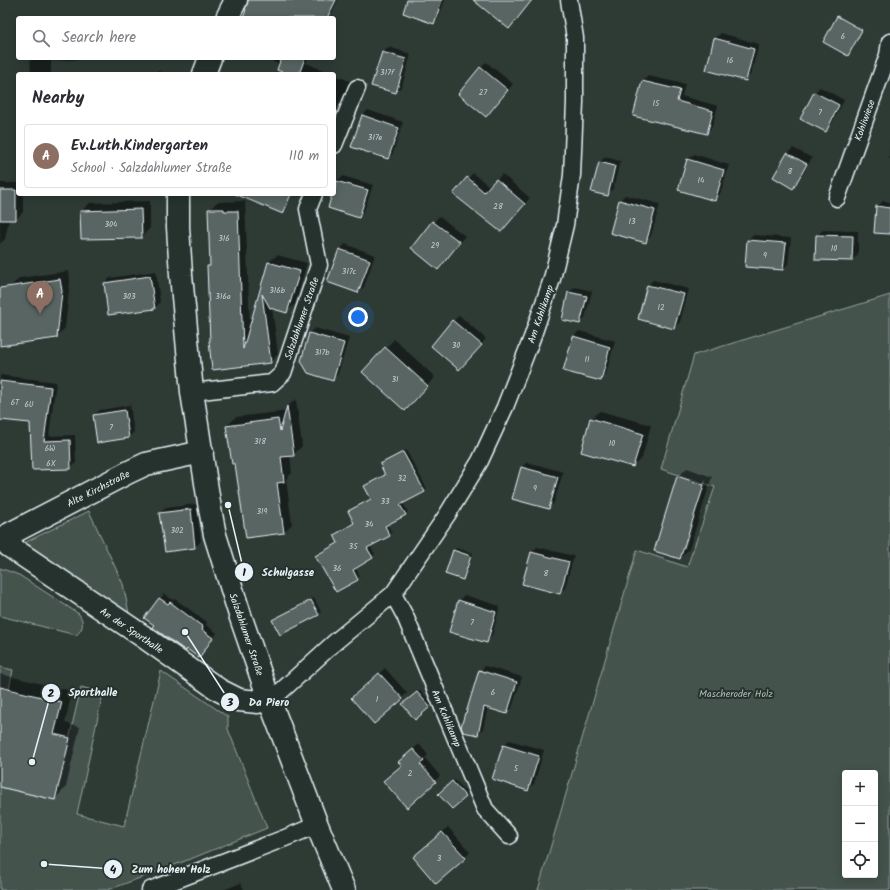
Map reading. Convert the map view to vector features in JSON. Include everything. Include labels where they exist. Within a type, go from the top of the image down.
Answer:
[{"type":"main road","points":[[228,16],[236,0]]},
{"type":"main road","points":[[205,72],[209,60]]},
{"type":"main road","name":"Salzdahlumer Straße","points":[[178,196],[181,276],[192,392],[215,534],[269,699],[317,825],[344,890]]},
{"type":"main road","name":"Alte Kirchstraße","points":[[2,538],[146,464],[202,452]]},
{"type":"main road","name":"An der Sporthalle","points":[[2,538],[9,546],[144,637],[219,690],[239,700],[258,702],[269,699]]},
{"type":"street","name":"Am Kohlikamp","points":[[269,699],[278,694],[335,642],[393,594],[448,515],[480,461],[505,407],[532,338],[552,279],[565,225],[572,175],[575,102],[575,38],[569,0]]},
{"type":"street","name":"Kohliwiese","points":[[837,198],[888,55],[890,42]]},
{"type":"street","points":[[336,140],[357,88]]},
{"type":"street","name":"Salzdahlumer Straße","points":[[192,392],[272,383],[283,373],[319,266],[308,209],[313,196]]},
{"type":"street","name":"Am Kohlikamp","points":[[393,594],[405,616],[485,809],[509,836]]},
{"type":"street","points":[[150,890],[317,825]]},
{"type":"green space","name":"Mascheroder Holz","points":[[890,295],[890,890],[538,890],[637,550],[687,567],[715,487],[661,469],[694,355]]},
{"type":"green space","points":[[89,511],[123,584],[130,618],[25,547],[26,542]]},
{"type":"green space","points":[[0,568],[19,575],[79,614],[82,620],[81,630],[76,635],[0,616]]},
{"type":"green space","points":[[0,667],[13,670],[9,689],[0,687]]},
{"type":"green space","points":[[161,671],[228,717],[228,729],[267,828],[108,890],[0,890],[0,787],[55,800],[81,687],[103,693],[77,814],[124,826]]},
{"type":"building","points":[[248,0],[336,0],[328,16],[244,16]]},
{"type":"building","points":[[407,0],[442,0],[434,24],[403,13]]},
{"type":"building","points":[[473,0],[532,0],[509,29]]},
{"type":"building","points":[[837,16],[862,30],[848,56],[823,42]]},
{"type":"building","points":[[714,38],[754,49],[746,81],[706,70]]},
{"type":"building","points":[[382,52],[406,59],[396,93],[371,86]]},
{"type":"building","points":[[280,60],[304,60],[300,72],[282,72],[277,70]]},
{"type":"building","points":[[480,67],[508,90],[486,117],[458,94]]},
{"type":"building","points":[[642,81],[680,90],[677,101],[713,111],[707,134],[633,116]]},
{"type":"building","points":[[814,92],[839,105],[826,132],[800,119]]},
{"type":"building","points":[[362,115],[399,128],[388,159],[351,147]]},
{"type":"building","points":[[787,153],[807,164],[793,189],[773,177]]},
{"type":"building","points":[[687,159],[724,170],[715,201],[678,190]]},
{"type":"building","points":[[599,162],[615,166],[608,196],[591,192]]},
{"type":"building","points":[[467,177],[484,192],[496,179],[525,204],[501,232],[453,194]]},
{"type":"building","points":[[336,181],[368,190],[359,218],[328,208],[331,196],[336,196]]},
{"type":"building","points":[[0,190],[16,190],[16,220],[0,220]]},
{"type":"building","points":[[240,196],[290,196],[283,214]]},
{"type":"building","points":[[619,200],[655,210],[646,243],[610,233]]},
{"type":"building","points":[[876,206],[890,208],[890,234],[874,233]]},
{"type":"building","points":[[141,209],[142,238],[81,239],[80,211]]},
{"type":"building","points":[[208,209],[238,211],[243,349],[268,262],[300,271],[287,313],[270,308],[262,294],[271,363],[212,370],[209,341],[207,266],[210,266]]},
{"type":"building","points":[[432,221],[460,242],[438,270],[411,248]]},
{"type":"building","points":[[816,235],[853,236],[852,261],[815,260]]},
{"type":"building","points":[[747,240],[786,243],[783,270],[745,267]]},
{"type":"building","points":[[339,249],[370,260],[358,293],[327,282]]},
{"type":"building","points":[[150,276],[155,309],[108,315],[104,283]]},
{"type":"building","points":[[60,279],[62,291],[57,338],[0,346],[0,288]]},
{"type":"building","points":[[647,285],[684,294],[674,329],[638,319]]},
{"type":"building","points":[[568,292],[587,296],[580,324],[562,320]]},
{"type":"building","points":[[452,320],[482,345],[459,370],[431,346]]},
{"type":"building","points":[[309,333],[344,343],[333,381],[308,373],[301,361]]},
{"type":"building","points":[[573,336],[610,347],[601,381],[563,371]]},
{"type":"building","points":[[385,347],[428,386],[405,411],[362,372]]},
{"type":"building","points":[[0,381],[51,387],[44,441],[70,440],[71,469],[32,470],[30,423],[0,420]]},
{"type":"building","points":[[287,406],[294,456],[281,457],[284,482],[277,483],[284,533],[246,538],[235,464],[232,464],[226,426],[278,419],[280,431]]},
{"type":"building","points":[[125,410],[129,438],[97,443],[93,415]]},
{"type":"building","points":[[590,418],[643,434],[633,467],[581,452]]},
{"type":"building","points":[[403,452],[425,492],[400,505],[406,515],[385,526],[390,536],[367,548],[373,558],[353,570],[358,580],[336,592],[315,556],[338,543],[334,535],[354,523],[348,511],[371,499],[364,486],[385,475],[380,464]]},
{"type":"building","points":[[521,467],[558,477],[549,509],[512,499]]},
{"type":"building","points":[[677,476],[704,485],[680,559],[654,551]]},
{"type":"building","points":[[191,509],[195,548],[165,552],[159,513]]},
{"type":"building","points":[[453,550],[471,556],[463,580],[445,574]]},
{"type":"building","points":[[531,552],[569,562],[560,594],[522,584]]},
{"type":"building","points":[[159,598],[168,604],[170,602],[203,627],[202,630],[213,638],[199,658],[187,649],[186,651],[152,627],[154,625],[144,618]]},
{"type":"building","points":[[311,600],[319,615],[280,635],[272,620]]},
{"type":"building","points":[[458,600],[496,612],[487,643],[449,632]]},
{"type":"building","points":[[479,670],[517,682],[507,714],[484,707],[478,735],[463,732],[461,727]]},
{"type":"building","points":[[379,673],[403,699],[374,724],[351,698]]},
{"type":"building","points":[[0,687],[62,702],[54,734],[70,738],[55,800],[0,787]]},
{"type":"building","points":[[417,692],[430,707],[415,720],[402,704]]},
{"type":"building","points":[[503,745],[539,756],[528,791],[492,779]]},
{"type":"building","points":[[413,749],[424,761],[420,764],[436,782],[407,808],[383,781],[402,765],[398,762]]},
{"type":"building","points":[[452,781],[466,797],[452,809],[438,794]]},
{"type":"building","points":[[442,832],[466,858],[436,884],[413,857]]},
{"type":"place","name":"Ev.Luth.Kindergarten","points":[[40,314]]},
{"type":"place","name":"Schulgasse","points":[[228,505]]},
{"type":"place","name":"Da Piero","points":[[185,632]]},
{"type":"place","name":"Sporthalle","points":[[32,762]]},
{"type":"place","name":"Zum hohen Holz","points":[[44,864]]}]
